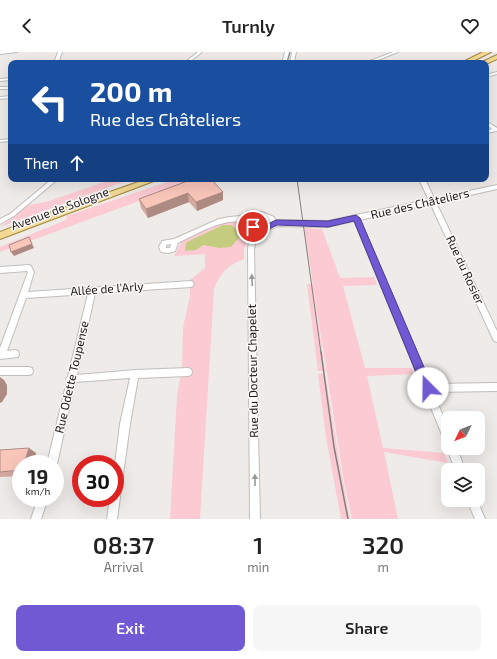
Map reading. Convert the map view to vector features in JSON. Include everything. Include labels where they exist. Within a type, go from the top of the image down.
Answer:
[{"type":"main road","points":[[471,60],[488,52]]},
{"type":"main road","points":[[480,60],[497,52]]},
{"type":"main road","name":"Avenue de Sologne","points":[[0,232],[135,182]]},
{"type":"main road","name":"Avenue de Sologne","points":[[0,236],[146,182]]},
{"type":"street","points":[[0,54],[15,52]]},
{"type":"street","points":[[190,60],[200,52]]},
{"type":"street","points":[[375,60],[396,52]]},
{"type":"street","points":[[489,124],[496,130],[489,131]]},
{"type":"street","points":[[0,222],[12,215],[51,182]]},
{"type":"street","name":"Rue du Rosier","points":[[423,182],[497,339]]},
{"type":"street","name":"Rue des Châteliers","points":[[272,223],[328,224],[432,200],[497,187]]},
{"type":"street","points":[[174,242],[216,222],[230,218],[250,220],[256,215],[262,215],[269,217],[272,223],[269,228],[263,230],[253,227],[250,220]]},
{"type":"street","points":[[356,218],[441,421]]},
{"type":"street","name":"Rue du Docteur Chapelet","points":[[255,519],[251,250],[252,237],[263,230]]},
{"type":"street","points":[[0,270],[29,268],[31,270],[1,354],[15,354]]},
{"type":"street","name":"Allée de l'Arly","points":[[23,295],[191,284]]},
{"type":"street","name":"Rue Odette Toupense","points":[[54,455],[70,379],[92,290]]},
{"type":"street","points":[[0,371],[29,371]]},
{"type":"street","points":[[70,379],[188,372]]},
{"type":"street","points":[[112,519],[125,424],[135,374]]},
{"type":"street","points":[[428,388],[497,387]]},
{"type":"street","points":[[36,519],[40,507]]},
{"type":"street","points":[[475,507],[480,519]]},
{"type":"shaded area","points":[[104,182],[123,182],[0,227],[29,205],[46,202]]},
{"type":"shaded area","points":[[167,182],[191,182],[0,252],[0,247],[66,220],[67,216]]},
{"type":"shaded area","points":[[236,221],[245,223],[255,230],[251,236],[248,236],[244,249],[244,259],[225,270],[214,289],[200,519],[170,519],[177,396],[182,369],[183,328],[190,296],[190,280],[205,268],[205,254],[174,256],[182,241],[223,223]]},
{"type":"shaded area","points":[[223,225],[231,225],[237,230],[239,238],[231,247],[220,248],[203,245],[196,250],[185,251],[186,243]]},
{"type":"shaded area","points":[[304,228],[322,229],[340,278],[374,277],[377,285],[343,286],[365,368],[411,368],[413,374],[367,376],[383,448],[441,453],[441,455],[445,455],[448,463],[384,452],[398,519],[352,519],[344,482],[314,291],[325,371],[318,371],[307,284],[313,284]]},
{"type":"shaded area","points":[[325,373],[350,519],[341,519],[326,437],[318,374]]},
{"type":"building","points":[[185,182],[214,182],[223,192],[196,202],[188,193],[146,209],[139,199]]},
{"type":"building","points":[[29,237],[32,244],[11,252],[9,245]]},
{"type":"building","points":[[29,448],[27,455],[12,455],[12,471],[0,472],[0,450]]},
{"type":"tram line","points":[[288,60],[290,52]]},
{"type":"tram line","points":[[297,182],[321,353]]},
{"type":"tram line","points":[[321,352],[334,447],[348,519]]},
{"type":"route","points":[[253,227],[263,230],[269,228],[272,223],[328,224],[356,218],[428,388]]}]
